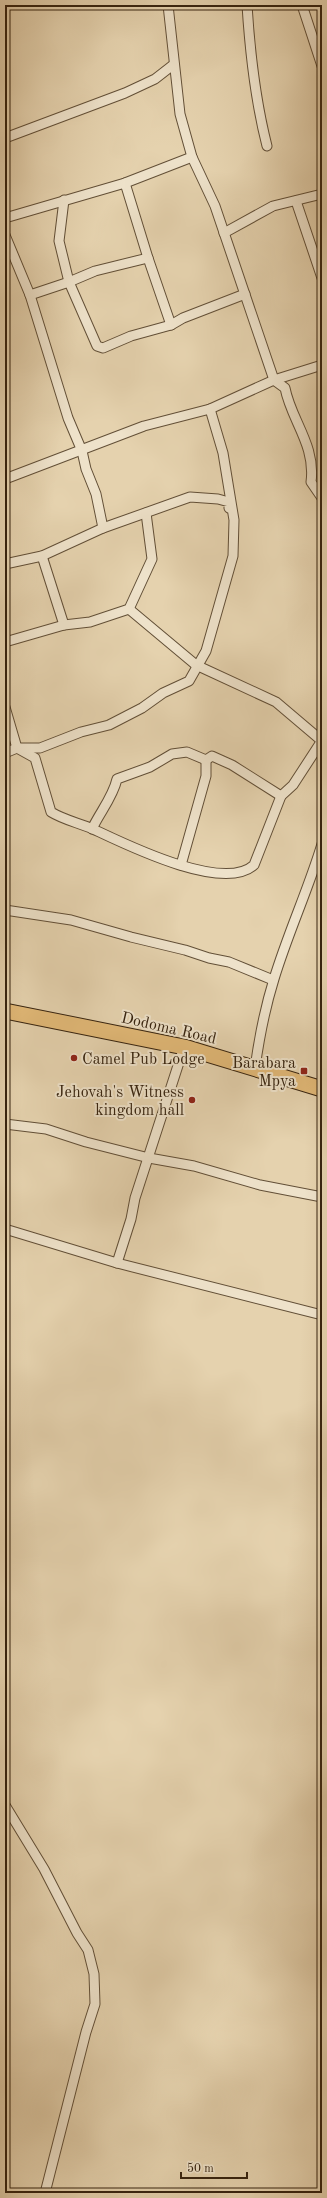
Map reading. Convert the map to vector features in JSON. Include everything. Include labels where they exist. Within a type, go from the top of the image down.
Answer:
[{"type":"highway","name":"Dodoma Road","points":[[5,1011],[184,1047],[322,1089]]},
{"type":"street","points":[[168,5],[173,65],[180,114],[192,157],[224,233],[274,380],[285,388],[287,399],[305,441],[312,469],[311,482],[322,498]]},
{"type":"street","points":[[302,5],[322,66]]},
{"type":"street","points":[[249,6],[247,21],[255,95],[267,146]]},
{"type":"street","points":[[5,138],[125,93],[155,79],[173,65]]},
{"type":"street","points":[[5,218],[125,183],[192,157]]},
{"type":"street","points":[[125,183],[148,258],[171,325]]},
{"type":"street","points":[[224,233],[273,206],[322,194]]},
{"type":"street","points":[[64,200],[59,222],[58,241],[69,282],[97,346],[103,348],[131,336],[171,325],[183,318],[245,294]]},
{"type":"street","points":[[296,201],[322,275]]},
{"type":"street","points":[[5,235],[30,295],[68,418],[82,451],[86,469],[96,494],[103,528]]},
{"type":"street","points":[[30,295],[69,282],[95,271],[148,258]]},
{"type":"street","points":[[5,479],[82,451],[144,426],[210,409],[274,380],[322,365]]},
{"type":"street","points":[[5,753],[17,748],[40,748],[80,732],[109,725],[142,708],[163,693],[189,681],[196,665],[206,651],[233,556],[234,520],[223,453],[210,409]]},
{"type":"street","points":[[5,564],[42,556],[103,528],[190,497],[218,499],[229,502],[229,515],[234,520]]},
{"type":"street","points":[[5,642],[64,625],[90,622],[129,609],[152,559],[146,513]]},
{"type":"street","points":[[42,556],[64,625]]},
{"type":"street","points":[[5,707],[17,748],[35,758],[51,812],[92,829],[137,851],[181,865],[228,874],[250,869],[259,854],[281,796],[293,785],[321,742],[276,702],[196,665],[129,609]]},
{"type":"street","points":[[92,829],[101,810],[114,792],[117,779],[150,767],[172,754],[187,752],[206,760]]},
{"type":"street","points":[[206,760],[212,756],[232,765],[281,796]]},
{"type":"street","points":[[181,865],[206,776],[206,760]]},
{"type":"street","points":[[255,1068],[273,980],[310,884],[322,844]]},
{"type":"street","points":[[5,910],[71,920],[130,938],[185,950],[209,958],[229,962],[273,980]]},
{"type":"street","points":[[117,1263],[131,1219],[135,1198],[184,1047]]},
{"type":"street","points":[[6,1127],[46,1129],[149,1158],[194,1166],[260,1185],[322,1197]]},
{"type":"street","points":[[5,1229],[117,1263],[322,1315]]},
{"type":"street","points":[[5,1805],[44,1869],[76,1933],[88,1950],[94,1974],[95,2004],[86,2032],[45,2193]]},
{"type":"place","name":"Camel Pub Lodge","points":[[74,1058]]},
{"type":"place","name":"Barabara Mpya","points":[[304,1071]]},
{"type":"place","name":"Jehovah's Witness kingdom hall","points":[[192,1100]]}]
